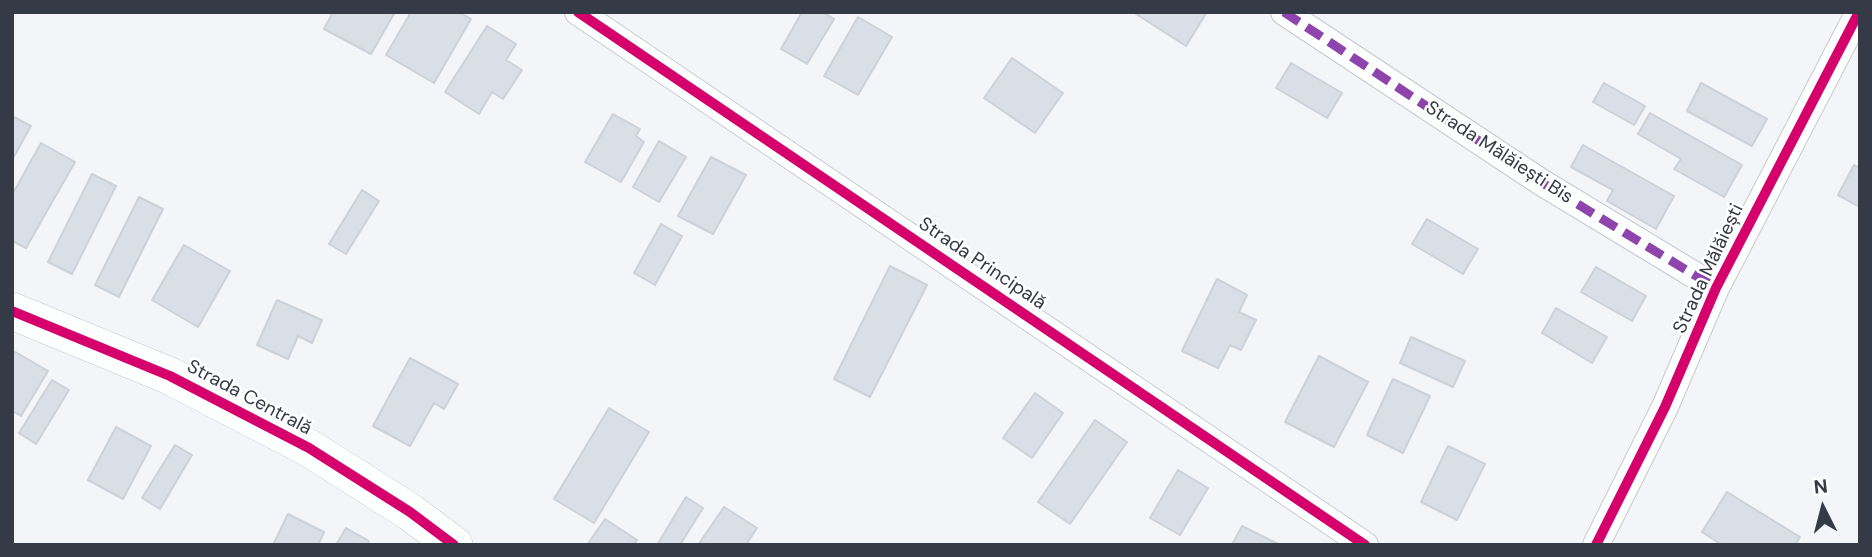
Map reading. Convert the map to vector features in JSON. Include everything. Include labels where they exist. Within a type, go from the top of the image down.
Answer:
[{"type":"main road","name":"Strada Centrală","points":[[12,311],[170,376],[297,442],[410,512],[454,545]]},
{"type":"street","name":"Strada Principală","points":[[578,12],[1366,545]]},
{"type":"street","name":"Strada Mălăiești Bis","points":[[1284,12],[1541,182],[1716,288]]},
{"type":"street","name":"Strada Mălăiești","points":[[1596,545],[1665,407],[1716,288],[1859,12]]},
{"type":"building","points":[[333,12],[395,12],[371,54],[324,29]]},
{"type":"building","points":[[411,12],[459,12],[471,19],[434,83],[386,55]]},
{"type":"building","points":[[802,12],[823,12],[834,19],[807,64],[781,49]]},
{"type":"building","points":[[1133,12],[1207,12],[1186,46]]},
{"type":"building","points":[[858,17],[892,37],[858,95],[824,76]]},
{"type":"building","points":[[487,26],[516,44],[506,60],[522,70],[503,99],[492,92],[479,114],[445,92]]},
{"type":"building","points":[[1012,58],[1063,93],[1035,133],[984,98]]},
{"type":"building","points":[[1291,63],[1342,93],[1327,118],[1276,88]]},
{"type":"building","points":[[1604,83],[1645,106],[1634,125],[1593,102]]},
{"type":"building","points":[[1701,83],[1767,119],[1752,146],[1687,111]]},
{"type":"building","points":[[1650,113],[1742,165],[1724,197],[1674,169],[1681,159],[1638,134]]},
{"type":"building","points":[[613,114],[640,129],[636,136],[644,142],[621,182],[585,162]]},
{"type":"building","points":[[12,116],[31,126],[12,160]]},
{"type":"building","points":[[659,141],[686,157],[659,202],[633,187]]},
{"type":"building","points":[[41,143],[75,162],[26,248],[12,241],[12,195]]},
{"type":"building","points":[[1583,145],[1674,196],[1656,229],[1607,201],[1613,190],[1571,167]]},
{"type":"building","points":[[711,157],[746,175],[713,234],[678,216]]},
{"type":"building","points":[[1854,165],[1860,168],[1860,207],[1838,195]]},
{"type":"building","points":[[92,174],[116,186],[72,274],[48,262]]},
{"type":"building","points":[[362,190],[379,201],[346,254],[329,244]]},
{"type":"building","points":[[139,197],[163,209],[119,297],[95,285]]},
{"type":"building","points":[[1427,219],[1478,249],[1463,274],[1412,244]]},
{"type":"building","points":[[661,224],[682,236],[655,285],[634,273]]},
{"type":"building","points":[[184,245],[230,271],[198,327],[152,300]]},
{"type":"building","points":[[890,266],[927,285],[870,397],[834,379]]},
{"type":"building","points":[[1596,267],[1646,296],[1632,321],[1581,292]]},
{"type":"building","points":[[1217,279],[1247,295],[1239,312],[1256,320],[1241,350],[1230,345],[1218,368],[1182,351]]},
{"type":"building","points":[[277,300],[322,320],[312,343],[298,336],[288,359],[257,345]]},
{"type":"building","points":[[1556,308],[1607,337],[1592,363],[1542,333]]},
{"type":"building","points":[[1411,337],[1465,361],[1453,387],[1400,363]]},
{"type":"building","points":[[12,350],[48,371],[21,416],[12,411]]},
{"type":"building","points":[[1319,356],[1368,382],[1334,447],[1285,422]]},
{"type":"building","points":[[410,358],[458,384],[444,409],[434,403],[410,446],[373,426]]},
{"type":"building","points":[[1393,379],[1430,396],[1403,453],[1367,435]]},
{"type":"building","points":[[52,380],[69,390],[36,444],[19,433]]},
{"type":"building","points":[[1035,393],[1063,413],[1032,458],[1003,438]]},
{"type":"building","points":[[609,408],[649,432],[594,523],[554,499]]},
{"type":"building","points":[[1095,420],[1127,442],[1070,524],[1038,502]]},
{"type":"building","points":[[116,427],[151,446],[123,499],[88,480]]},
{"type":"building","points":[[175,445],[192,455],[160,509],[142,498]]},
{"type":"building","points":[[1448,446],[1485,464],[1457,520],[1421,502]]},
{"type":"building","points":[[1178,470],[1208,488],[1180,535],[1150,518]]},
{"type":"building","points":[[1727,492],[1800,537],[1795,545],[1722,545],[1702,532]]},
{"type":"building","points":[[686,497],[703,508],[680,545],[657,545]]},
{"type":"building","points":[[724,507],[757,528],[746,545],[698,545]]},
{"type":"building","points":[[288,514],[324,532],[318,545],[273,545]]},
{"type":"building","points":[[605,519],[637,540],[634,545],[587,545]]},
{"type":"building","points":[[1242,526],[1278,544],[1232,545]]},
{"type":"building","points":[[346,528],[369,541],[367,545],[336,545]]},
{"type":"marked path","points":[[1284,12],[1541,182],[1716,288]]},
{"type":"cycle path","points":[[578,12],[1365,545]]},
{"type":"cycle path","points":[[1596,545],[1665,407],[1716,288],[1859,12]]},
{"type":"cycle path","points":[[12,311],[170,376],[309,448],[410,512],[454,545]]}]
